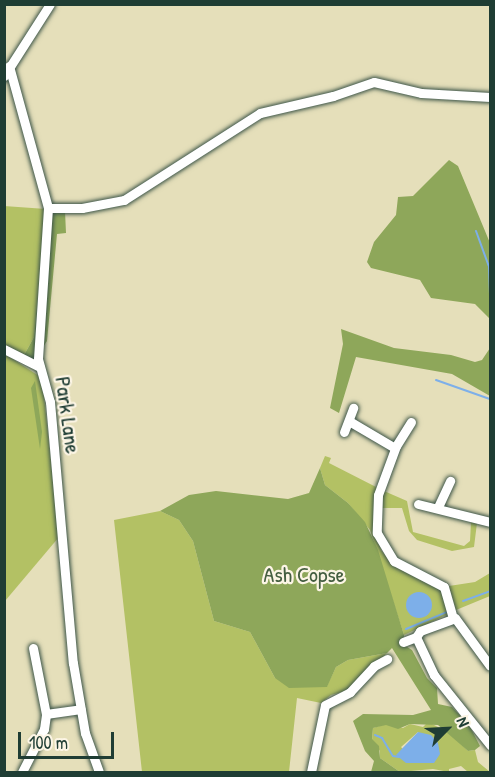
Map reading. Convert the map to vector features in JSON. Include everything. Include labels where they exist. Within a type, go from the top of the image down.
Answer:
[{"type":"street","points":[[4,76],[50,4]]},
{"type":"street","name":"Park Lane","points":[[9,66],[48,208],[40,367],[50,402],[69,626],[81,709],[99,772]]},
{"type":"street","points":[[48,208],[82,208],[124,200],[260,113],[333,96],[374,82],[421,93],[490,97]]},
{"type":"street","points":[[4,349],[40,367]]},
{"type":"street","points":[[344,432],[353,408]]},
{"type":"street","points":[[349,421],[395,448]]},
{"type":"street","points":[[411,422],[395,448],[376,504],[379,539],[388,555],[401,566],[440,583],[448,595],[453,618],[490,666]]},
{"type":"street","points":[[438,507],[450,481]]},
{"type":"street","points":[[418,504],[438,507],[490,522]]},
{"type":"street","points":[[403,642],[416,637],[420,631],[453,618]]},
{"type":"street","points":[[416,637],[434,675],[490,745]]},
{"type":"street","points":[[461,649],[471,643]]},
{"type":"street","points":[[22,772],[44,729],[46,714],[33,648]]},
{"type":"street","points":[[311,772],[325,705],[350,692],[365,675],[387,659]]},
{"type":"street","points":[[365,675],[373,682]]},
{"type":"street","points":[[46,714],[81,709]]},
{"type":"green space","points":[[449,160],[458,166],[490,243],[490,319],[475,304],[431,298],[420,280],[371,268],[367,262],[374,242],[396,215],[398,197],[413,196]]},
{"type":"green space","points":[[4,206],[46,209],[34,337],[23,357],[5,347]]},
{"type":"green space","points":[[46,209],[65,211],[66,233],[57,234],[47,341],[35,359],[23,357],[34,337]]},
{"type":"green space","points":[[341,329],[394,348],[451,355],[475,362],[482,360],[490,348],[490,396],[452,374],[356,357],[339,413],[330,408],[343,344]]},
{"type":"green space","points":[[5,354],[42,378],[59,537],[5,601]]},
{"type":"green space","points":[[35,381],[42,432],[40,449],[31,388]]},
{"type":"green space","points":[[325,456],[331,458],[329,463],[378,488],[373,516],[381,550],[388,559],[443,588],[450,613],[404,635],[370,530],[348,503],[325,485],[320,468]]},
{"type":"green space","name":"Ash Copse","points":[[320,468],[325,485],[348,503],[365,522],[378,550],[404,635],[404,645],[412,650],[427,678],[437,688],[438,704],[452,707],[469,725],[480,746],[475,750],[468,751],[438,725],[410,724],[398,729],[386,725],[373,728],[372,739],[379,746],[380,758],[400,772],[371,772],[374,761],[365,751],[353,721],[363,714],[413,715],[431,710],[392,648],[387,653],[348,660],[336,667],[327,687],[289,688],[275,678],[250,632],[214,621],[193,541],[179,520],[160,511],[189,495],[216,491],[288,499],[309,493]]},
{"type":"green space","points":[[384,491],[407,501],[413,532],[464,546],[470,541],[471,522],[477,523],[474,547],[452,551],[417,540],[409,531],[402,508],[380,508]]},
{"type":"green space","points":[[160,511],[179,520],[193,541],[214,621],[250,632],[275,678],[327,686],[336,667],[348,660],[387,653],[349,690],[331,695],[321,703],[297,698],[289,772],[142,772],[114,520]]},
{"type":"green space","points":[[490,573],[490,596],[456,610],[449,586],[475,582]]},
{"type":"green space","points":[[428,722],[448,732],[468,751],[475,750],[478,762],[490,772],[468,772],[461,766],[449,769],[449,772],[433,769],[400,772],[380,758],[380,751],[372,740],[373,728],[386,724],[403,728],[410,724],[423,727]],"holes":[[[418,732],[434,763],[416,762],[401,747]]]},
{"type":"water","points":[[419,592],[428,596],[432,605],[428,614],[419,618],[410,614],[406,605],[410,596]]},
{"type":"water","points":[[418,732],[431,735],[438,743],[440,754],[434,763],[406,763],[396,755]]},
{"type":"waterway","points":[[476,231],[489,266],[490,293]]},
{"type":"waterway","points":[[436,380],[490,399]]},
{"type":"waterway","points":[[463,601],[490,591]]},
{"type":"waterway","points":[[406,629],[447,612]]},
{"type":"waterway","points":[[375,735],[382,738],[393,756],[399,757]]}]
